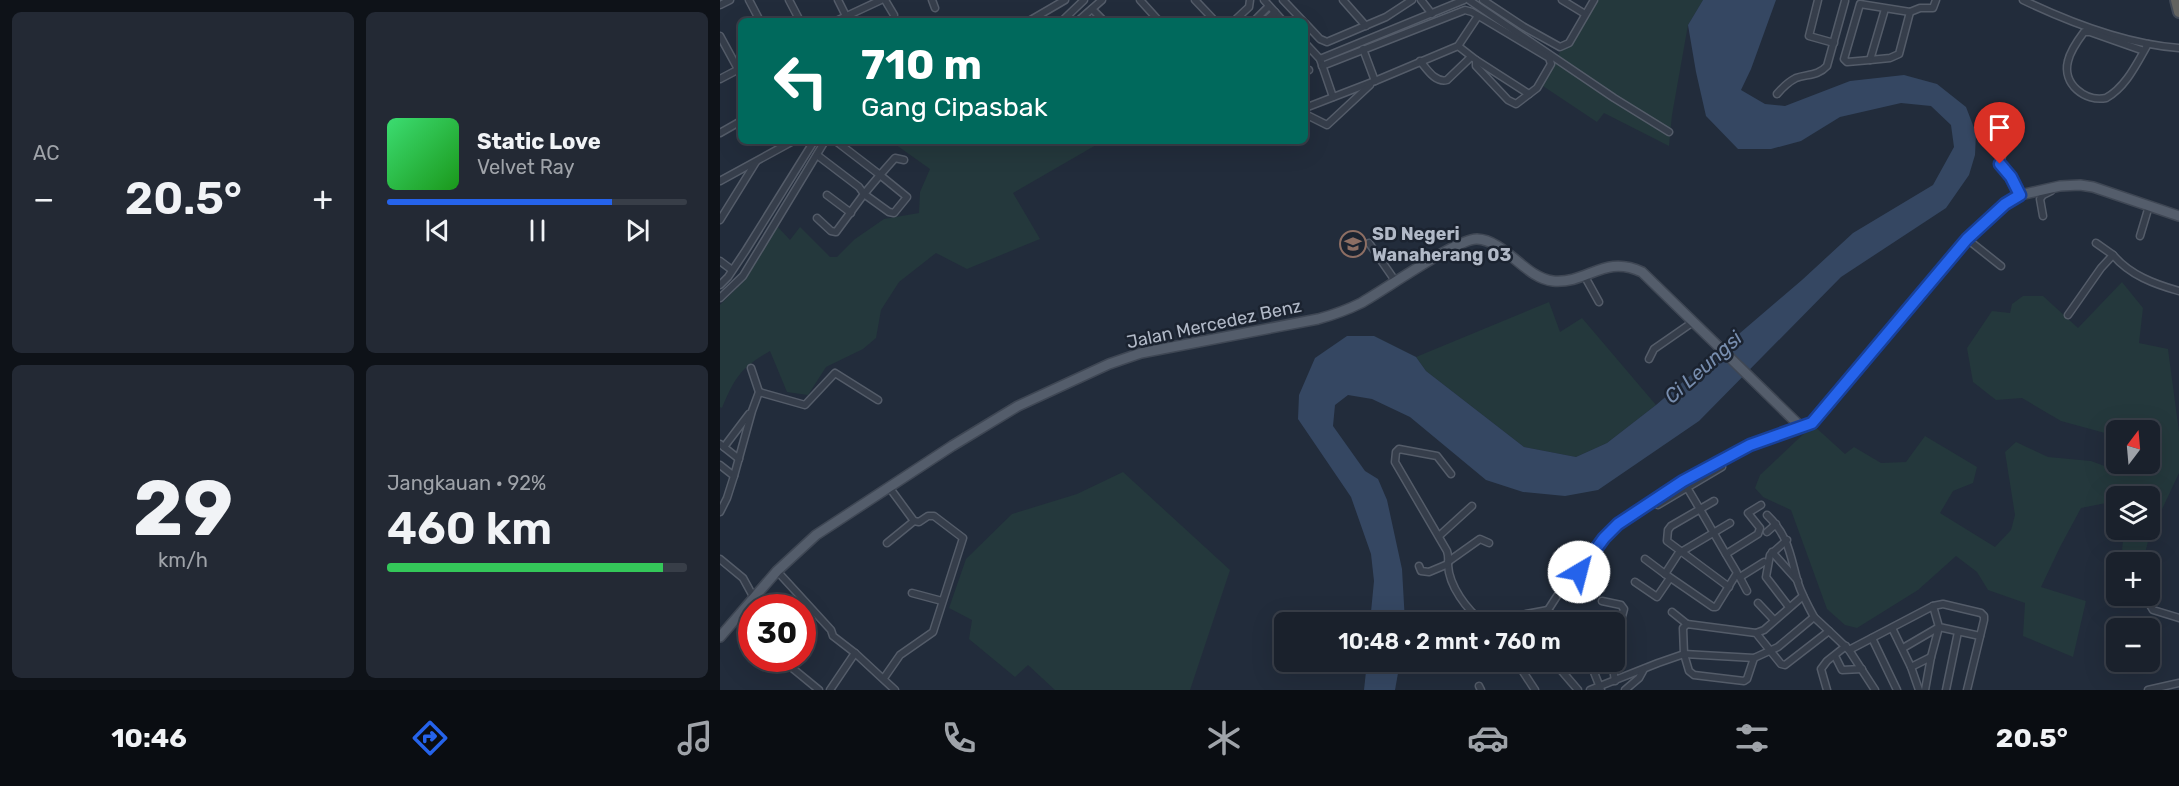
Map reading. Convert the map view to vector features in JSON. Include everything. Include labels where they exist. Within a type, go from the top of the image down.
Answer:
[{"type":"highway","points":[[2176,0],[2179,12]]},
{"type":"main road","points":[[1803,427],[1812,423],[1970,236],[2010,200],[2020,195],[2052,188],[2071,185],[2087,186],[2179,216]]},
{"type":"main road","name":"Jalan Mercedez Benz","points":[[757,594],[777,570],[816,535],[1018,406],[1108,364],[1165,347],[1318,319],[1350,308],[1469,240],[1476,239],[1491,243],[1545,279],[1565,280],[1611,266],[1633,267],[1651,278],[1707,337],[1803,427]]},
{"type":"main road","name":"Jalan Mercedez Benz","points":[[720,636],[738,616]]},
{"type":"street","points":[[720,5],[730,0]]},
{"type":"street","points":[[749,0],[758,18]]},
{"type":"street","points":[[789,0],[798,18]]},
{"type":"street","points":[[838,0],[846,16]]},
{"type":"street","points":[[842,18],[881,0]]},
{"type":"street","points":[[885,0],[894,15]]},
{"type":"street","points":[[932,0],[935,8]]},
{"type":"street","points":[[1034,18],[1065,0]]},
{"type":"street","points":[[1065,18],[1084,0]]},
{"type":"street","points":[[1082,18],[1102,0]]},
{"type":"street","points":[[1140,0],[1156,18]]},
{"type":"street","points":[[1195,0],[1212,18]]},
{"type":"street","points":[[1237,18],[1249,7],[1250,0]]},
{"type":"street","points":[[1264,0],[1280,18]]},
{"type":"street","points":[[1283,0],[1300,18]]},
{"type":"street","points":[[1343,0],[1366,26]]},
{"type":"street","points":[[1397,0],[1404,7]]},
{"type":"street","points":[[1308,26],[1325,42],[1366,26],[1404,7],[1412,0]]},
{"type":"street","points":[[1421,0],[1432,14]]},
{"type":"street","points":[[1321,62],[1464,0]]},
{"type":"street","points":[[1469,0],[1614,98],[1669,132]]},
{"type":"street","points":[[1483,0],[1560,47],[1569,43],[1594,0]]},
{"type":"street","points":[[1562,0],[1585,14]]},
{"type":"street","points":[[1818,0],[1809,36],[1834,43]]},
{"type":"street","points":[[1777,94],[1795,79],[1811,76],[1825,69],[1844,0],[1910,12],[1920,8],[1933,8],[1936,0]]},
{"type":"street","points":[[2023,0],[2074,22],[2148,44],[2179,48]]},
{"type":"street","points":[[1860,4],[1844,59],[1847,62],[1890,58],[1899,54],[1910,12]]},
{"type":"street","points":[[1258,18],[1269,6]]},
{"type":"street","points":[[1092,9],[1101,18]]},
{"type":"street","points":[[1870,60],[1885,9]]},
{"type":"street","points":[[1246,10],[1253,18]]},
{"type":"street","points":[[1321,62],[1363,49],[1465,10],[1551,60],[1551,64],[1537,88],[1516,104],[1511,102],[1476,66],[1474,59]]},
{"type":"street","points":[[1268,18],[1275,12]]},
{"type":"street","points":[[1308,107],[1458,46],[1478,16]]},
{"type":"street","points":[[2144,51],[2090,32],[2084,32],[2068,61],[2069,79],[2074,87],[2087,96],[2106,98],[2125,81],[2144,51],[2148,44]]},
{"type":"street","points":[[720,36],[738,65]]},
{"type":"street","points":[[1458,46],[1474,59],[1529,94]]},
{"type":"street","points":[[1308,47],[1321,62],[1333,97]]},
{"type":"street","points":[[1363,49],[1374,82]]},
{"type":"street","points":[[1420,61],[1441,81],[1447,80],[1474,59]]},
{"type":"street","points":[[720,79],[738,69]]},
{"type":"street","points":[[1308,116],[1327,125],[1374,82]]},
{"type":"street","points":[[720,133],[738,123]]},
{"type":"street","points":[[2007,130],[2000,164],[2011,177],[2020,195]]},
{"type":"street","points":[[720,182],[788,144]]},
{"type":"street","points":[[720,285],[732,270],[812,144]]},
{"type":"street","points":[[720,298],[743,276],[823,144]]},
{"type":"street","points":[[817,155],[859,187],[864,194],[889,212],[894,213],[907,197],[906,194],[840,144]]},
{"type":"street","points":[[817,218],[831,231],[836,232],[895,158],[904,160]]},
{"type":"street","points":[[720,220],[757,162]]},
{"type":"street","points":[[2043,216],[2040,199],[2052,188]]},
{"type":"street","points":[[827,195],[851,213]]},
{"type":"street","points":[[2140,236],[2149,206]]},
{"type":"street","points":[[1970,236],[2001,266]]},
{"type":"street","points":[[1369,243],[1396,282]]},
{"type":"street","points":[[2096,243],[2132,273],[2179,291]]},
{"type":"street","points":[[2068,315],[2101,268],[2113,255]]},
{"type":"street","points":[[720,261],[732,270]]},
{"type":"street","points":[[1584,275],[1599,302]]},
{"type":"street","points":[[1649,359],[1654,349],[1693,322]]},
{"type":"street","points":[[720,512],[735,476],[759,392],[751,368]]},
{"type":"street","points":[[759,392],[805,405],[835,373],[878,400]]},
{"type":"street","points":[[739,459],[722,446],[752,411]]},
{"type":"street","points":[[1451,474],[1437,456],[1399,449],[1396,452],[1395,462],[1447,551],[1456,590],[1481,621],[1495,621],[1548,610],[1557,596],[1618,524],[1683,481],[1750,445],[1803,427]]},
{"type":"street","points":[[720,465],[735,476]]},
{"type":"street","points":[[1658,505],[1722,467]]},
{"type":"street","points":[[1683,481],[1747,591]]},
{"type":"street","points":[[884,678],[900,655],[933,632],[963,538],[934,516],[928,516],[919,522],[914,520],[889,487]]},
{"type":"street","points":[[1714,501],[1668,530],[1666,541],[1729,587]]},
{"type":"street","points":[[1726,554],[1758,534],[1760,528],[1749,513],[1761,505]]},
{"type":"street","points":[[1439,536],[1472,506]]},
{"type":"street","points":[[1767,515],[1787,540],[1798,582],[1814,617],[1847,648],[1875,690]]},
{"type":"street","points":[[887,543],[914,520]]},
{"type":"street","points":[[1635,582],[1657,597],[1681,552],[1730,523]]},
{"type":"street","points":[[1767,532],[1776,524]]},
{"type":"street","points":[[1419,566],[1422,571],[1427,572],[1449,563],[1480,539],[1490,543]]},
{"type":"street","points":[[1787,540],[1773,552],[1767,562],[1766,579],[1789,607]]},
{"type":"street","points":[[1773,552],[1798,582]]},
{"type":"street","points":[[720,559],[743,578],[752,594]]},
{"type":"street","points":[[1645,559],[1713,607],[1718,605],[1738,575],[1764,562]]},
{"type":"street","points":[[777,570],[831,630],[833,636],[896,690]]},
{"type":"street","points":[[912,593],[942,601]]},
{"type":"street","points":[[1672,612],[1687,624],[1756,633],[1764,630],[1803,596]]},
{"type":"street","points":[[1602,601],[1621,605],[1623,612]]},
{"type":"street","points":[[1758,603],[1774,620]]},
{"type":"street","points":[[1827,690],[1821,669],[1835,656],[1933,606],[1943,604],[1983,615],[1984,620],[1967,690]]},
{"type":"street","points":[[1925,690],[1930,657],[1939,627],[1933,606]]},
{"type":"street","points":[[2151,606],[2153,610],[2179,618]]},
{"type":"street","points":[[1590,690],[1684,654],[1754,658],[1778,647],[1814,617]]},
{"type":"street","points":[[1687,624],[1683,628],[1684,654],[1689,671],[1694,675],[1741,681],[1747,679],[1754,658]]},
{"type":"street","points":[[1902,648],[1939,627],[1980,636]]},
{"type":"street","points":[[1892,628],[1911,667],[1919,690]]},
{"type":"street","points":[[1756,633],[1781,664],[1785,665],[1829,631]]},
{"type":"street","points":[[1946,690],[1958,632]]},
{"type":"street","points":[[1872,638],[1898,690]]},
{"type":"street","points":[[830,690],[855,653]]},
{"type":"street","points":[[1835,656],[1844,680]]},
{"type":"street","points":[[1911,667],[1930,657]]},
{"type":"street","points":[[1625,690],[1639,678],[1644,669]]},
{"type":"street","points":[[1842,670],[1862,669]]},
{"type":"street","points":[[797,672],[819,690]]},
{"type":"street","points":[[1523,672],[1535,690]]},
{"type":"street","points":[[1563,672],[1578,690]]},
{"type":"street","points":[[1594,672],[1600,688]]},
{"type":"street","points":[[1614,672],[1615,681]]},
{"type":"street","points":[[2148,690],[2179,683]]},
{"type":"green space","points":[[1594,0],[1703,0],[1688,25],[1672,115],[1669,146],[1604,113],[1597,122],[1543,86],[1560,52]]},
{"type":"green space","points":[[895,144],[1098,144],[1013,193],[1040,239],[967,269],[936,253],[899,282],[881,310],[876,338],[863,349],[826,367],[808,395],[787,392],[770,351],[745,368],[731,388],[722,408],[720,407],[720,305],[746,279],[777,226],[790,240],[800,227],[830,257],[837,257],[855,239],[884,219],[919,213],[920,192],[930,169]]},
{"type":"green space","points":[[2122,282],[2143,308],[2139,343],[2168,349],[2179,432],[2179,473],[2160,514],[2160,486],[2106,486],[2106,503],[2081,508],[2041,587],[2086,601],[2073,657],[2023,636],[2025,603],[1988,590],[1977,572],[1956,556],[1918,590],[1857,628],[1845,625],[1827,609],[1791,510],[1763,497],[1755,488],[1760,475],[1813,425],[1845,454],[1854,447],[1881,463],[1906,462],[1925,436],[1977,467],[1973,483],[1953,491],[1940,513],[1995,547],[2011,530],[2015,515],[2005,452],[2016,442],[2048,457],[2091,461],[2106,467],[2106,474],[2160,474],[2160,420],[2106,420],[2106,433],[2061,421],[2022,398],[1996,400],[1973,382],[1967,348],[1992,311],[2010,313],[2012,304],[2023,296],[2043,296],[2078,328]]},
{"type":"green space","points":[[1549,302],[1560,332],[1582,318],[1656,405],[1607,443],[1576,457],[1524,447],[1426,371],[1416,357]]},
{"type":"green space","points":[[1123,472],[1230,570],[1190,690],[1055,690],[1028,665],[1015,677],[969,639],[972,620],[949,608],[966,559],[1012,514],[1077,494]]},
{"type":"green space","points":[[2123,540],[2148,540],[2145,552],[2122,552]]},
{"type":"water","name":"Ci Leungsi","points":[[1703,0],[1776,0],[1741,90],[1765,104],[1785,106],[1850,81],[1904,75],[1937,84],[1966,107],[1976,133],[1975,155],[1969,175],[1946,208],[1841,277],[1699,421],[1598,490],[1565,496],[1523,492],[1486,480],[1410,417],[1372,399],[1348,395],[1335,405],[1333,426],[1365,471],[1378,479],[1387,500],[1402,569],[1404,612],[1371,612],[1374,581],[1371,554],[1351,497],[1298,419],[1299,395],[1315,358],[1347,336],[1374,336],[1416,357],[1426,371],[1524,447],[1576,457],[1607,443],[1656,405],[1802,280],[1853,233],[1933,185],[1954,147],[1951,125],[1931,106],[1901,103],[1840,117],[1801,141],[1771,149],[1738,149],[1706,116],[1688,25]]},
{"type":"water","points":[[1366,672],[1398,672],[1395,690],[1364,690]]},
{"type":"place","name":"SD Negeri Wanaherang 03","points":[[1353,244]]},
{"type":"route","points":[[1579,572],[1604,538],[1618,524],[1642,507],[1737,451],[1812,423],[1967,239],[2005,204],[2020,195],[2011,177],[2000,164]]}]
